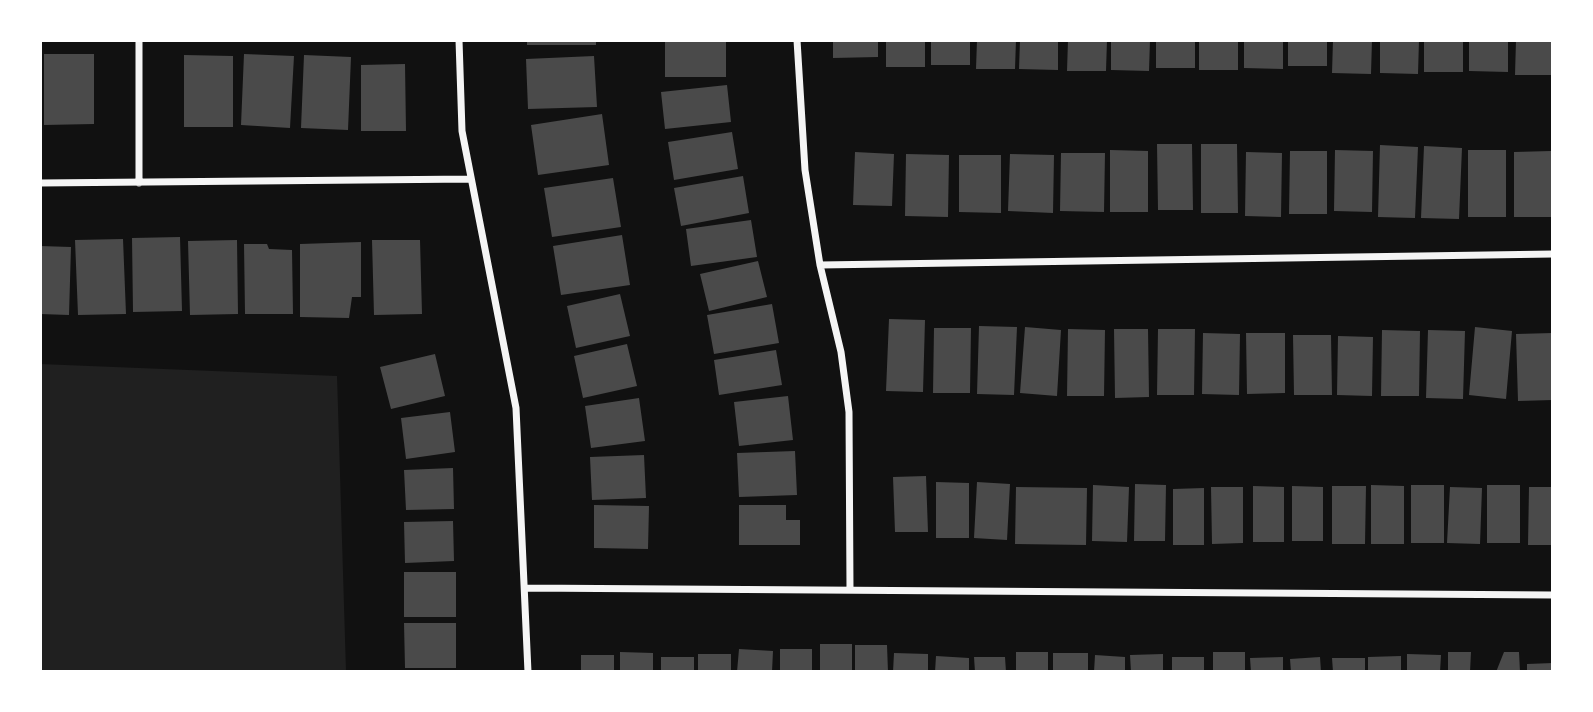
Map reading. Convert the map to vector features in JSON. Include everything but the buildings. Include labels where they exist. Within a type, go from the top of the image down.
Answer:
[{"type":"street","points":[[139,40],[139,183]]},
{"type":"street","points":[[459,40],[462,131],[516,408],[528,672]]},
{"type":"street","points":[[797,40],[805,170],[820,265],[841,352],[849,412],[850,590]]},
{"type":"street","points":[[40,183],[471,179]]},
{"type":"street","points":[[820,265],[1553,254]]},
{"type":"street","points":[[526,588],[1553,595]]},
{"type":"shaded area","points":[[40,364],[337,376],[346,672],[40,672]]}]
